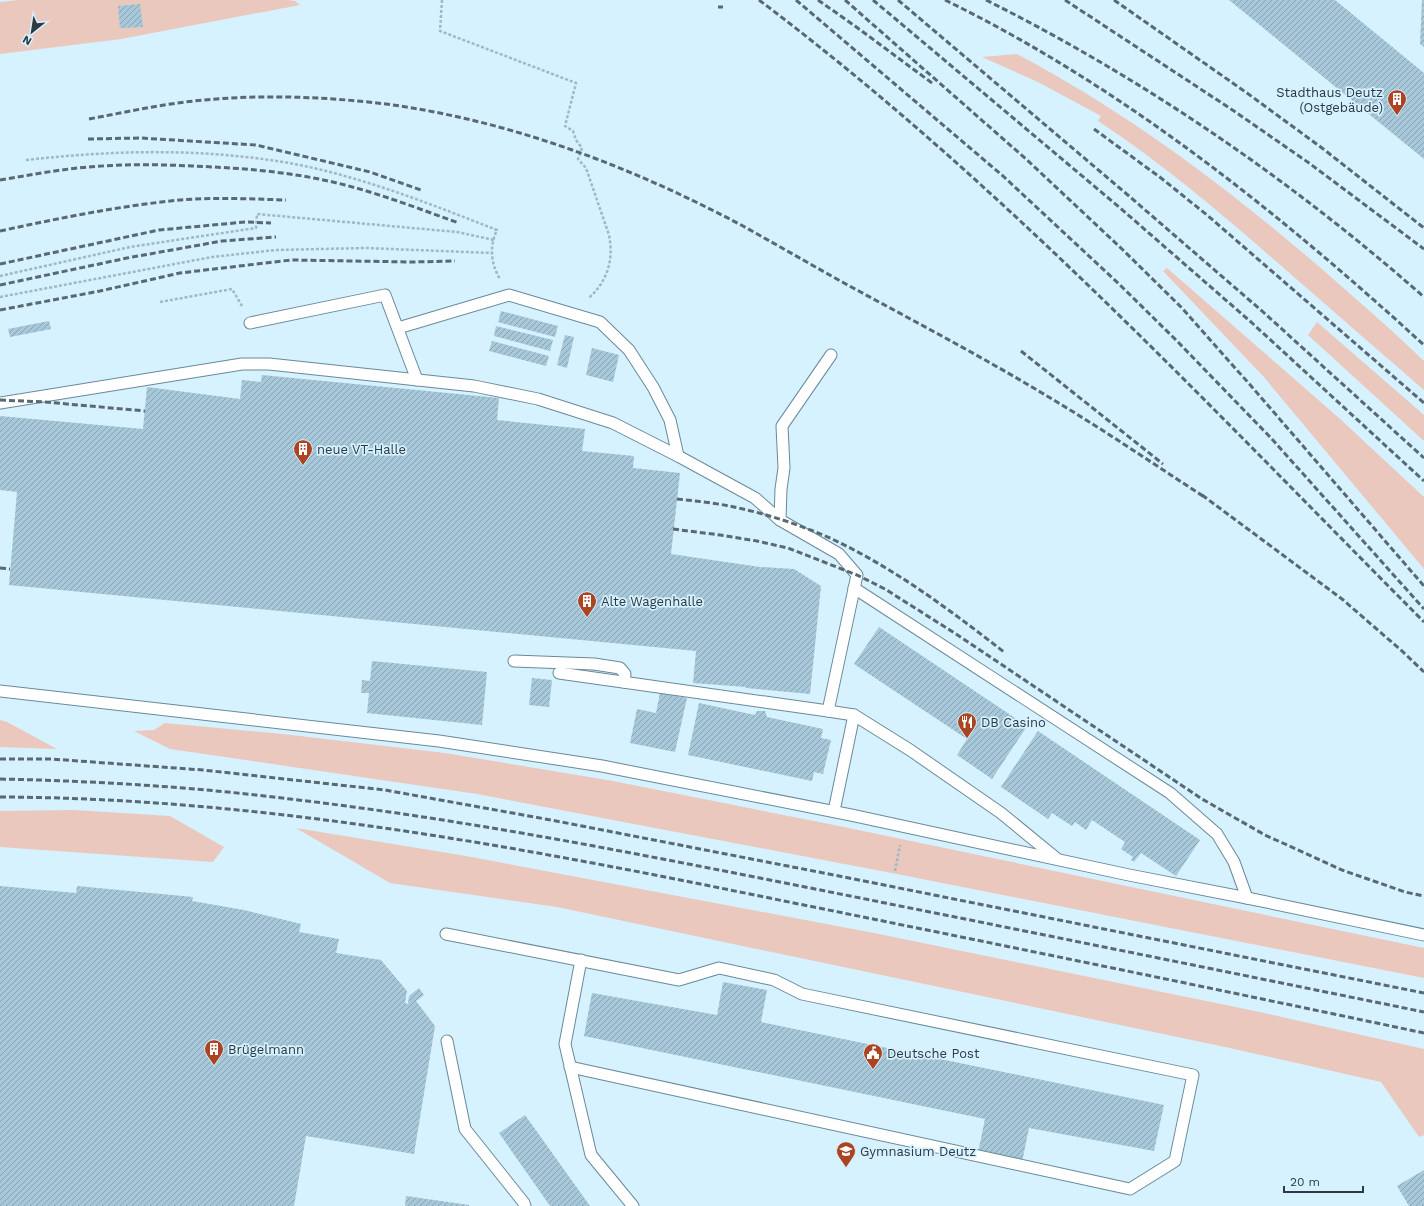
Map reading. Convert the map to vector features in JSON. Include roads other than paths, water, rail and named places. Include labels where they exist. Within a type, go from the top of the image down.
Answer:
[{"type":"lane","points":[[250,323],[385,295],[417,380]]},
{"type":"lane","points":[[398,328],[509,295],[600,322],[629,350],[653,387],[670,420],[678,456]]},
{"type":"lane","points":[[780,520],[781,489],[784,468],[782,426],[831,355]]},
{"type":"lane","points":[[0,403],[242,364],[269,364],[474,386],[538,399],[613,423],[756,498],[780,520],[839,554],[857,575],[828,711]]},
{"type":"lane","points":[[854,588],[1170,792],[1217,834],[1234,862],[1247,898]]},
{"type":"lane","points":[[514,661],[594,664],[620,668],[625,674],[624,682]]},
{"type":"lane","points":[[559,673],[854,715],[910,750],[1001,813],[1057,859]]},
{"type":"lane","points":[[2,688],[438,741],[602,766],[834,811],[1129,875],[1424,935]]},
{"type":"lane","points":[[834,811],[854,715]]},
{"type":"lane","points":[[446,934],[679,980],[719,968],[774,980],[802,994],[1193,1074],[1175,1161],[1130,1189],[570,1067]]},
{"type":"lane","points":[[581,960],[565,1044],[591,1154],[633,1206]]},
{"type":"lane","points":[[447,1041],[465,1129],[525,1206]]},
{"type":"railway","points":[[759,0],[849,70],[935,144],[1020,221],[1184,379],[1424,622]]},
{"type":"railway","points":[[796,0],[1003,176],[1119,284],[1176,340],[1271,438],[1424,609]]},
{"type":"railway","points":[[818,0],[932,83]]},
{"type":"railway","points":[[845,0],[1026,159],[1122,249],[1181,307],[1424,586]]},
{"type":"railway","points":[[873,0],[1119,207],[1251,322],[1424,481]]},
{"type":"railway","points":[[898,0],[1262,311],[1424,458]]},
{"type":"railway","points":[[945,0],[1011,34],[1074,72],[1136,112],[1196,155],[1313,247],[1424,345]]},
{"type":"railway","points":[[986,0],[1102,63],[1214,134],[1269,172],[1322,212],[1424,297]]},
{"type":"railway","points":[[1065,0],[1234,111],[1309,163],[1424,249]]},
{"type":"railway","points":[[1114,0],[1247,93],[1322,148],[1424,228]]},
{"type":"railway","points":[[718,7],[723,7]]},
{"type":"railway","points":[[89,119],[210,99],[261,97],[336,99],[386,104],[433,112],[479,122],[570,149],[658,184],[743,226],[1018,379],[1084,418],[1206,498]]},
{"type":"railway","points":[[1094,129],[1161,178],[1207,215],[1424,403]]},
{"type":"railway","points":[[88,139],[140,138],[256,145],[370,172],[421,190]]},
{"type":"railway","points":[[0,180],[84,167],[115,165],[177,165],[250,169],[307,177],[345,185],[388,198],[459,223]]},
{"type":"railway","points":[[0,231],[90,213],[180,200],[220,198],[286,200]]},
{"type":"railway","points":[[0,264],[159,230],[245,222],[271,223]]},
{"type":"railway","points":[[0,285],[127,258],[222,241],[276,237]]},
{"type":"railway","points":[[0,310],[100,291],[180,273],[291,260],[411,262],[455,261]]},
{"type":"railway","points":[[1021,351],[1163,464]]},
{"type":"railway","points":[[0,400],[45,402],[145,411]]},
{"type":"railway","points":[[1202,495],[1342,599],[1424,672]]},
{"type":"railway","points":[[677,499],[720,504],[759,513],[784,520],[832,539],[855,550],[899,576],[942,605],[1004,652]]},
{"type":"railway","points":[[673,529],[757,541],[788,548],[857,575],[885,589],[956,634],[1202,799],[1265,835],[1342,870],[1405,892],[1424,896]]},
{"type":"railway","points":[[0,568],[10,569]]},
{"type":"railway","points":[[0,759],[51,759],[203,770],[385,790],[551,820],[839,876],[1424,993]]},
{"type":"railway","points":[[0,779],[73,781],[218,791],[419,816],[613,849],[1424,1012]]},
{"type":"railway","points":[[0,797],[99,800],[198,806],[296,816],[492,845],[687,881],[1424,1033]]},
{"type":"place","name":"Stadthaus Deutz (Ostgebäude)","points":[[1397,116]]},
{"type":"place","name":"neue VT-Halle","points":[[303,466]]},
{"type":"place","name":"Alte Wagenhalle","points":[[587,618]]},
{"type":"place","name":"DB Casino","points":[[967,739]]},
{"type":"place","name":"Brügelmann","points":[[214,1066]]},
{"type":"place","name":"Deutsche Post","points":[[873,1070]]},
{"type":"place","name":"Gymnasium Deutz","points":[[846,1168]]}]
